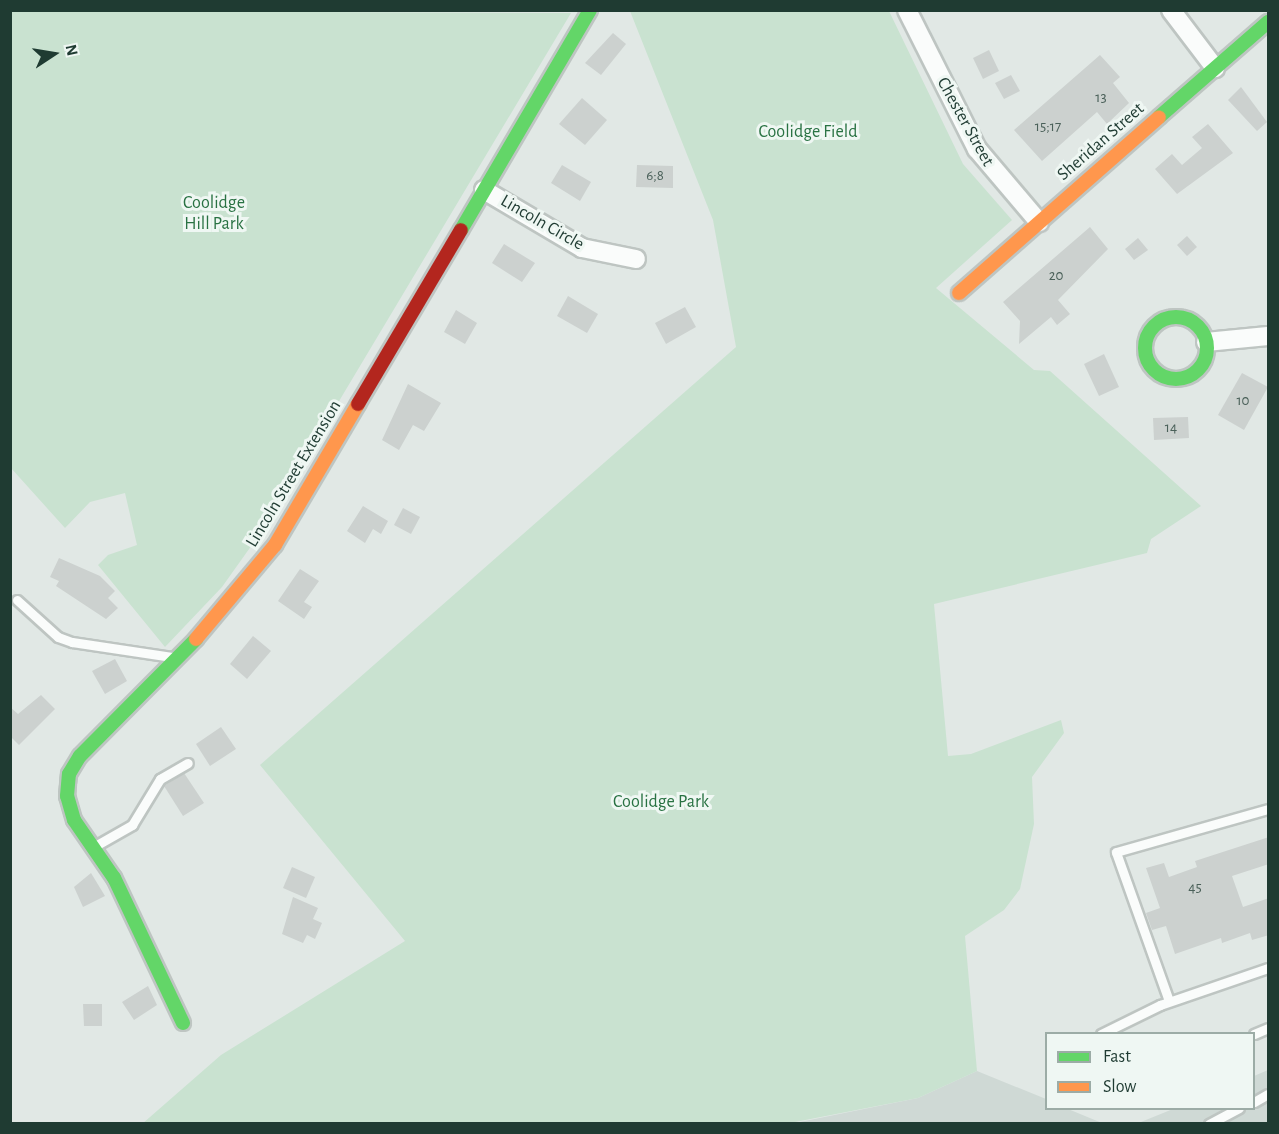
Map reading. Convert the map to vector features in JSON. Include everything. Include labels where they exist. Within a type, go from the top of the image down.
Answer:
[{"type":"street","name":"Lincoln Street Extension","points":[[183,1023],[130,907],[69,808],[69,774],[80,756],[234,598],[287,527],[590,10]]},
{"type":"street","name":"Chester Street","points":[[907,10],[977,149],[1039,222]]},
{"type":"street","points":[[1171,10],[1215,68]]},
{"type":"street","name":"Sheridan Street","points":[[959,293],[1269,22]]},
{"type":"street","name":"Lincoln Circle","points":[[484,190],[582,248],[636,259]]},
{"type":"street","points":[[1166,318],[1191,321],[1206,342],[1205,360],[1185,377],[1157,372],[1145,352],[1152,328],[1166,318]]},
{"type":"street","points":[[1206,342],[1269,336]]},
{"type":"lane","points":[[17,600],[58,637],[72,642],[177,659]]},
{"type":"lane","points":[[93,847],[132,825],[160,779],[188,763]]},
{"type":"lane","points":[[1169,1002],[1116,852],[1269,809]]},
{"type":"lane","points":[[1105,1032],[1169,1002],[1269,968]]},
{"type":"lane","points":[[1255,1034],[1269,1028]]},
{"type":"lane","points":[[1255,1101],[1269,1094]]},
{"type":"lane","points":[[1209,1124],[1235,1110]]},
{"type":"shaded area","points":[[1268,1070],[1268,1123],[1136,1124],[1171,1110],[1255,1110],[1255,1076]]},
{"type":"shaded area","points":[[977,1071],[1045,1099],[1045,1110],[1070,1110],[1102,1123],[790,1124],[918,1098]]},
{"type":"green space","name":"Coolidge Hill Park","points":[[10,11],[571,13],[259,535],[222,587],[165,647],[98,565],[108,555],[137,545],[125,493],[90,502],[65,528],[11,468]]},
{"type":"green space","name":"Coolidge Park","points":[[630,11],[889,11],[963,164],[1012,220],[936,288],[1034,370],[1050,371],[1201,506],[1151,539],[1147,553],[934,604],[948,756],[971,754],[1061,720],[1064,733],[1032,777],[1034,824],[1020,889],[1004,910],[965,936],[977,1071],[918,1098],[790,1123],[142,1124],[221,1055],[405,941],[260,765],[736,347],[713,220]]},
{"type":"building","points":[[613,33],[626,44],[601,75],[585,63]]},
{"type":"building","points":[[989,50],[999,71],[983,79],[973,58]]},
{"type":"building","points":[[1100,55],[1120,77],[1113,83],[1129,103],[1107,124],[1097,112],[1042,161],[1014,130]]},
{"type":"building","points":[[1011,75],[1020,91],[1004,99],[995,83]]},
{"type":"building","points":[[1241,87],[1267,122],[1257,131],[1228,100]]},
{"type":"building","points":[[582,98],[607,120],[585,145],[559,124]]},
{"type":"building","points":[[1208,124],[1233,153],[1177,194],[1155,169],[1172,154],[1182,165],[1202,148],[1192,137]]},
{"type":"building","points":[[562,165],[591,182],[580,201],[551,183]]},
{"type":"building","points":[[637,165],[673,166],[673,188],[636,187]]},
{"type":"building","points":[[1090,227],[1108,249],[1058,300],[1070,314],[1057,325],[1051,317],[1019,344],[1020,321],[1003,302]]},
{"type":"building","points":[[1187,236],[1197,247],[1187,256],[1177,245]]},
{"type":"building","points":[[1138,238],[1148,250],[1134,260],[1125,249]]},
{"type":"building","points":[[504,244],[535,263],[522,282],[492,263]]},
{"type":"building","points":[[568,296],[598,314],[587,333],[557,316]]},
{"type":"building","points":[[685,307],[696,327],[666,344],[655,323]]},
{"type":"building","points":[[456,310],[477,323],[465,344],[444,332]]},
{"type":"building","points":[[1104,354],[1119,387],[1099,396],[1084,364]]},
{"type":"building","points":[[1242,373],[1268,387],[1244,430],[1218,415]]},
{"type":"building","points":[[408,384],[441,403],[424,431],[413,425],[399,450],[382,440]]},
{"type":"building","points":[[1188,417],[1189,438],[1154,440],[1153,418]]},
{"type":"building","points":[[363,506],[388,521],[381,534],[373,529],[365,543],[347,531]]},
{"type":"building","points":[[403,508],[420,517],[411,534],[394,525]]},
{"type":"building","points":[[59,558],[100,576],[115,591],[108,598],[118,608],[106,619],[56,586],[59,581],[50,577]]},
{"type":"building","points":[[300,569],[319,581],[304,602],[312,607],[304,619],[278,601]]},
{"type":"building","points":[[253,636],[271,651],[247,679],[230,664]]},
{"type":"building","points":[[115,659],[127,681],[105,694],[92,671]]},
{"type":"building","points":[[41,695],[55,709],[19,745],[10,736],[10,707],[18,714]]},
{"type":"building","points":[[221,727],[236,749],[210,766],[196,744]]},
{"type":"building","points":[[184,773],[204,803],[183,816],[164,786]]},
{"type":"building","points":[[1269,837],[1269,864],[1232,876],[1243,907],[1269,898],[1269,935],[1252,940],[1250,933],[1222,943],[1221,938],[1175,954],[1166,926],[1152,930],[1146,913],[1160,908],[1146,868],[1164,863],[1169,877],[1197,867],[1195,861]]},
{"type":"building","points":[[292,867],[315,877],[306,898],[283,888]]},
{"type":"building","points":[[91,873],[105,896],[83,907],[74,887]]},
{"type":"building","points":[[293,897],[318,908],[313,919],[322,923],[315,939],[307,935],[303,943],[282,934]]},
{"type":"building","points":[[148,986],[157,1005],[134,1020],[122,1002]]},
{"type":"building","points":[[83,1004],[102,1004],[102,1026],[84,1026]]},
{"type":"traffic: fast","points":[[461,230],[590,10]]},
{"type":"traffic: fast","points":[[1159,117],[1268,22]]},
{"type":"traffic: fast","points":[[1176,317],[1188,319],[1198,326],[1205,336],[1207,348],[1205,360],[1198,370],[1188,377],[1176,379],[1164,377],[1154,370],[1147,360],[1145,348],[1147,336],[1154,326],[1164,319],[1176,317]]},
{"type":"traffic: fast","points":[[183,1023],[114,878],[74,820],[67,796],[69,774],[80,756],[196,639]]},
{"type":"traffic: slow","points":[[959,293],[1159,117]]},
{"type":"traffic: slow","points":[[196,639],[275,545],[358,404]]},
{"type":"traffic: jam","points":[[358,404],[461,230]]},
{"type":"park label","name":"Coolidge Field","points":[[808,132]]}]
